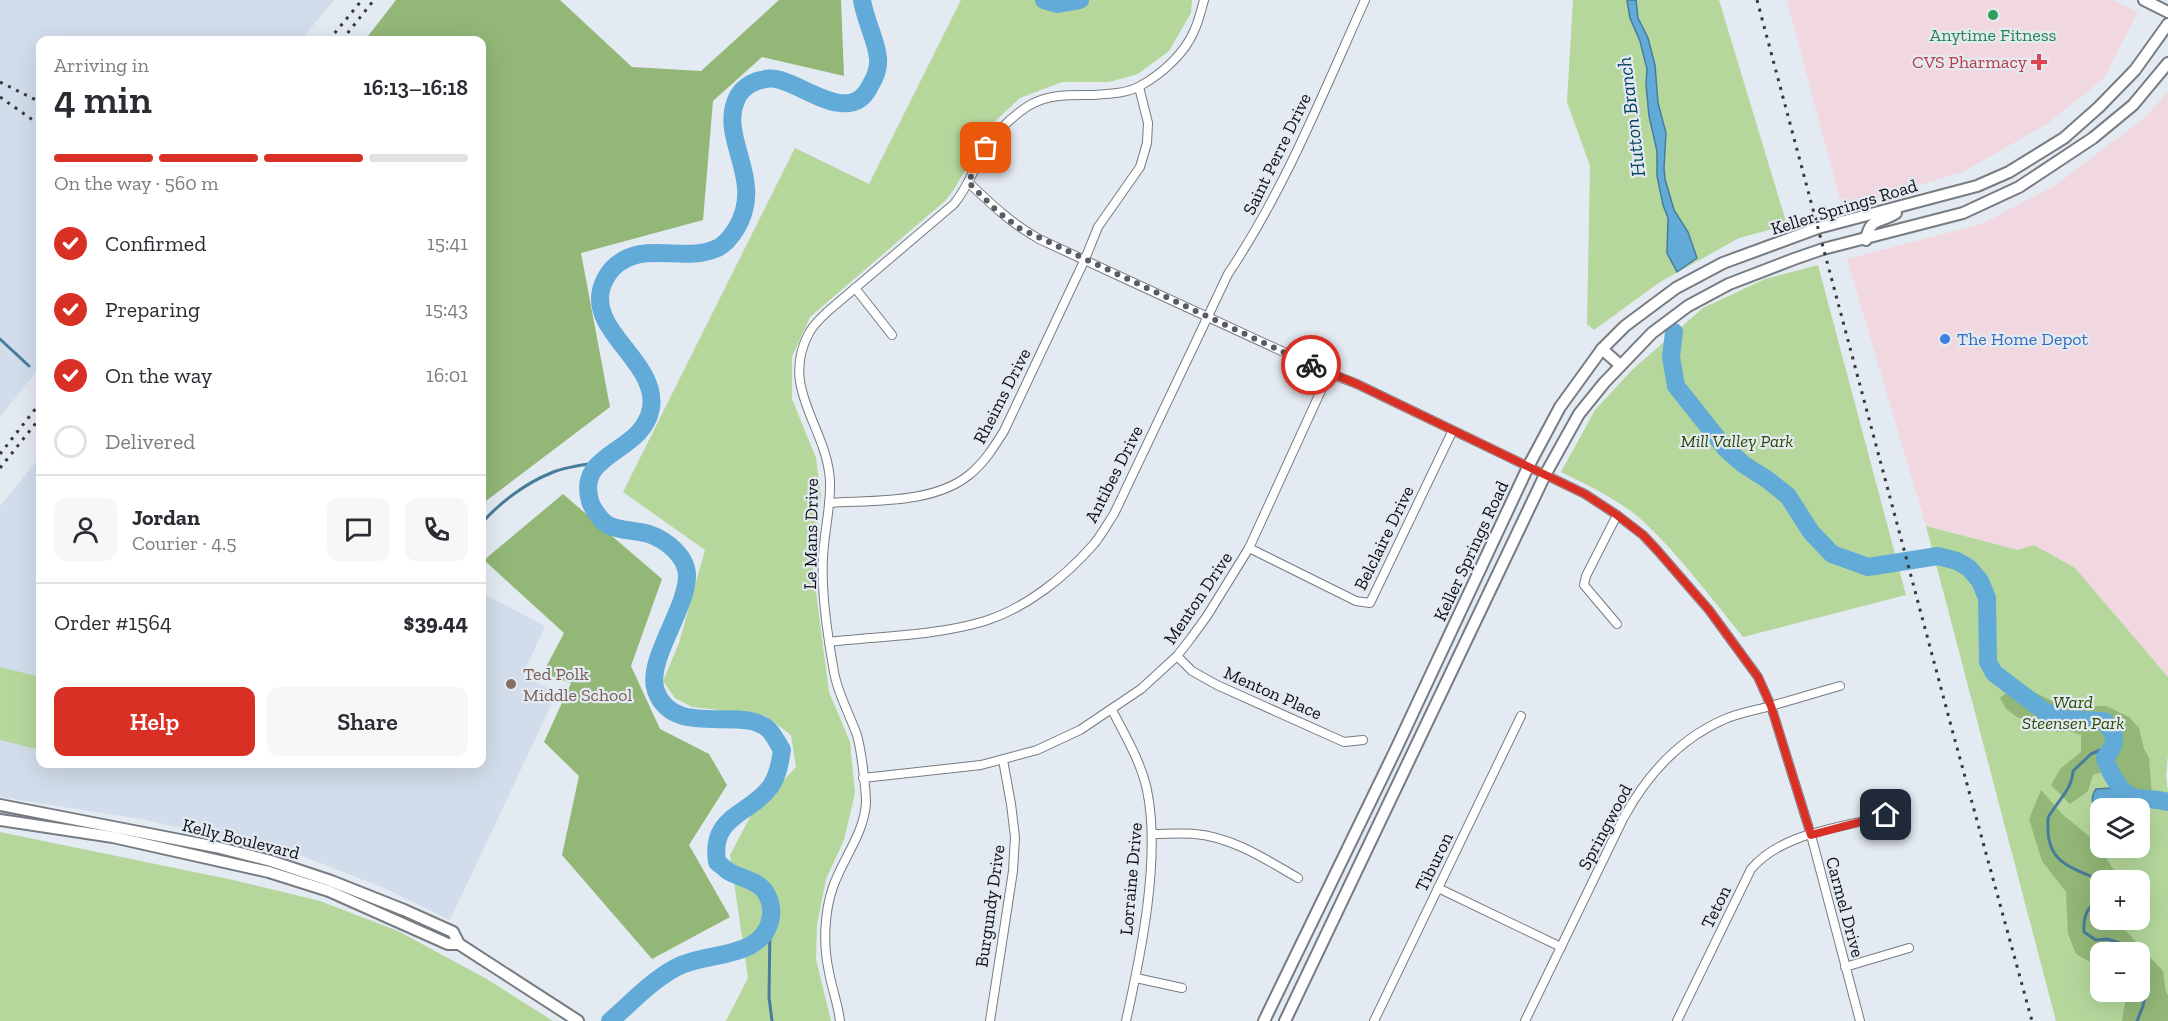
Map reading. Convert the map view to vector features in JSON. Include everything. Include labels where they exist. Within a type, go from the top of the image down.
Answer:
[{"type":"main road","points":[[2144,0],[2168,12]]},
{"type":"main road","name":"Keller Springs Road","points":[[1264,1021],[1396,749],[1528,467],[1560,407],[1602,349],[1625,326],[1676,288],[1723,263],[1818,228],[1977,186],[2009,172],[2064,138],[2099,108],[2135,70],[2168,24]]},
{"type":"main road","name":"Keller Springs Road","points":[[1285,1021],[1545,475],[1580,414],[1620,365],[1652,333],[1688,306],[1729,284],[1823,249],[1866,240],[1963,213],[2019,187],[2093,138],[2133,105],[2168,63]]},
{"type":"main road","points":[[1866,240],[1868,228],[1872,223],[1893,215],[1906,205]]},
{"type":"main road","points":[[1602,349],[1620,365]]},
{"type":"main road","name":"Kelly Boulevard","points":[[0,805],[172,844],[319,888],[448,944],[459,944],[578,1021]]},
{"type":"main road","name":"Kelly Boulevard","points":[[0,820],[172,844]]},
{"type":"street","name":"Le Mans Drive","points":[[840,1021],[829,973],[825,938],[832,890],[840,868],[855,843],[866,802],[858,738],[833,670],[823,565],[830,478],[823,448],[803,397],[798,376],[801,353],[810,331],[827,312],[954,204],[986,148],[997,132],[1015,115],[1051,96],[1071,93],[1116,93],[1139,87],[1175,60],[1194,32],[1204,0]]},
{"type":"street","name":"Saint Perre Drive","points":[[1208,316],[1228,274],[1251,241],[1285,177],[1365,0]]},
{"type":"street","name":"Rheims Drive","points":[[829,503],[926,495],[949,488],[969,475],[988,456],[1004,431],[1086,259],[1098,227],[1140,167],[1147,143],[1148,123],[1139,87]]},
{"type":"street","name":"Carmel Drive","points":[[968,182],[997,211],[1019,228],[1329,374],[1357,384],[1452,432],[1585,494],[1643,535],[1709,610],[1758,677],[1771,706],[1811,835],[1860,1021]]},
{"type":"street","points":[[855,288],[892,336]]},
{"type":"street","name":"Antibes Drive","points":[[829,642],[947,629],[983,621],[1005,614],[1034,598],[1060,576],[1094,544],[1114,514],[1208,316]]},
{"type":"street","name":"Menton Drive","points":[[863,778],[981,765],[1037,750],[1080,730],[1141,689],[1177,656],[1207,616],[1249,548],[1329,374]]},
{"type":"street","name":"Belclaire Drive","points":[[1249,548],[1356,600],[1371,603],[1452,432]]},
{"type":"street","points":[[1617,515],[1586,576],[1584,585],[1617,624]]},
{"type":"street","name":"Menton Place","points":[[1177,656],[1192,671],[1218,686],[1344,742],[1363,740]]},
{"type":"street","name":"Springwood","points":[[1525,1021],[1623,819],[1634,798],[1651,775],[1674,751],[1725,719],[1840,686]]},
{"type":"street","name":"Lorraine Drive","points":[[1112,710],[1126,736],[1146,787],[1152,834],[1147,900],[1136,978],[1126,1021]]},
{"type":"street","name":"Tiburon","points":[[1374,1021],[1521,716]]},
{"type":"street","name":"Burgundy Drive","points":[[990,1021],[1014,860],[1015,837],[1003,760]]},
{"type":"street","name":"Teton","points":[[1677,1021],[1751,869],[1760,859],[1781,844],[1886,815]]},
{"type":"street","points":[[1152,834],[1197,834],[1231,843],[1298,878]]},
{"type":"street","points":[[1438,888],[1561,947]]},
{"type":"street","points":[[1845,967],[1909,948]]},
{"type":"street","points":[[1136,978],[1182,988]]},
{"type":"shaded area","points":[[0,0],[334,0],[304,36],[36,36],[36,372],[0,417]]},
{"type":"shaded area","points":[[1787,0],[2113,0],[2138,12],[2104,78],[2047,124],[1963,172],[1842,208]]},
{"type":"shaded area","points":[[2168,91],[2168,677],[2075,568],[2018,550],[1926,526],[1847,259],[1981,224],[2054,186],[2147,116]]},
{"type":"shaded area","name":"Ted Polk Middle School","points":[[36,462],[36,768],[486,768],[486,595],[545,626],[523,675],[557,693],[450,920],[384,888],[302,856],[146,820],[0,797],[0,506]]},
{"type":"green space","points":[[396,0],[560,0],[632,67],[701,71],[779,0],[841,0],[844,76],[762,57],[713,101],[703,220],[581,253],[610,407],[486,501],[486,36],[368,36]]},
{"type":"green space","points":[[961,0],[1192,0],[1191,13],[1169,51],[1138,74],[1109,82],[1062,82],[1020,98],[989,127],[946,200],[810,317],[792,357],[792,399],[816,458],[821,495],[812,561],[829,692],[850,742],[855,793],[844,840],[826,879],[817,925],[816,959],[831,1021],[726,1021],[748,978],[730,855],[750,817],[796,767],[791,735],[764,715],[692,707],[675,698],[663,681],[679,643],[705,550],[623,492],[795,148],[869,184]]},
{"type":"green space","points":[[1573,0],[1719,0],[1787,225],[1739,238],[1660,282],[1594,330],[1587,324],[1590,166],[1567,102]]},
{"type":"green space","name":"Mill Valley Park","points":[[1818,265],[1906,595],[1743,637],[1683,563],[1644,522],[1615,500],[1561,472],[1595,410],[1632,370],[1703,308],[1765,279]]},
{"type":"green space","points":[[563,494],[662,579],[631,666],[660,729],[709,754],[727,785],[689,845],[730,917],[652,959],[562,855],[579,776],[544,742],[571,683],[543,673],[564,633],[486,562],[486,558]]},
{"type":"green space","name":"Ward Steensen Park","points":[[1926,526],[2018,550],[2034,545],[2075,568],[2168,677],[2166,777],[2168,791],[2168,1021],[2056,1021]]},
{"type":"green space","points":[[0,667],[36,676],[36,749],[0,740]]},
{"type":"green space","points":[[2015,686],[2022,686],[2062,706],[2106,706],[2129,717],[2139,728],[2144,749],[2149,758],[2152,794],[2148,798],[2124,785],[2113,769],[2093,775],[2088,791],[2070,804],[2051,785],[2060,769],[2081,752],[2081,735],[2069,731],[2057,732],[2017,717],[2006,709],[2000,698]]},
{"type":"green space","points":[[2041,790],[2062,814],[2090,837],[2090,858],[2106,858],[2114,870],[2090,870],[2090,930],[2123,930],[2136,942],[2090,942],[2090,962],[2076,954],[2068,934],[2066,892],[2042,861],[2029,819]]},
{"type":"green space","points":[[0,832],[233,880],[320,901],[398,931],[485,978],[553,1021],[0,1021]]},
{"type":"green space","points":[[2150,957],[2163,971],[2168,995],[2168,1021],[2122,1021],[2125,1002],[2150,1002]]},
{"type":"water","points":[[1627,0],[1636,0],[1638,18],[1648,38],[1655,65],[1658,103],[1666,133],[1665,179],[1674,210],[1688,232],[1697,258],[1677,272],[1667,253],[1668,218],[1657,176],[1657,151],[1649,116],[1646,84],[1647,69],[1640,41],[1630,18]]},
{"type":"water","points":[[2113,772],[2116,773],[2131,793],[2156,798],[2154,806],[2150,806],[2150,798],[2092,798],[2096,789],[2112,788],[2112,782],[2108,776]]},
{"type":"waterway","points":[[610,1021],[668,972],[690,962],[747,947],[767,930],[771,913],[766,893],[756,883],[728,871],[717,862],[716,846],[725,825],[762,796],[771,786],[777,773],[782,750],[769,730],[757,723],[743,720],[693,718],[678,714],[665,706],[656,691],[654,679],[656,665],[681,604],[687,576],[679,556],[662,540],[649,534],[608,525],[597,514],[590,501],[588,485],[592,472],[601,462],[636,435],[646,423],[651,408],[650,392],[645,377],[606,320],[601,306],[601,290],[610,271],[623,260],[648,253],[702,253],[718,248],[732,235],[744,210],[746,193],[733,127],[733,112],[738,96],[746,87],[757,81],[774,79],[840,103],[852,103],[862,97],[874,80],[878,62],[862,0]]},
{"type":"waterway","points":[[1044,0],[1058,4],[1080,0]]},
{"type":"waterway","name":"Hutton Branch","points":[[1674,332],[1671,357],[1676,386],[1726,449],[1788,496],[1811,532],[1832,554],[1868,567],[1938,556],[1957,561],[1969,568],[1980,581],[1987,598],[1988,662],[1994,673],[2044,711],[2063,719],[2104,721],[2114,736],[2114,743],[2105,758],[2109,770],[2122,789],[2133,797],[2168,802]]},
{"type":"waterway","points":[[0,339],[29,366]]},
{"type":"waterway","points":[[486,519],[496,508],[532,482],[562,469],[597,463]]},
{"type":"waterway","points":[[2090,876],[2065,864],[2058,858],[2049,841],[2048,821],[2070,784],[2073,771],[2091,754],[2115,744]]},
{"type":"waterway","points":[[2090,908],[2084,921],[2084,932],[2096,940],[2107,939],[2117,942]]},
{"type":"waterway","points":[[770,925],[769,997],[772,1021]]},
{"type":"waterway","points":[[2137,1021],[2144,1002]]},
{"type":"railway","points":[[332,36],[362,0]]},
{"type":"railway","points":[[345,36],[374,0]]},
{"type":"railway","points":[[1757,0],[2032,1021]]},
{"type":"railway","points":[[0,82],[36,100]]},
{"type":"railway","points":[[0,97],[36,122]]},
{"type":"railway","points":[[0,454],[36,408]]},
{"type":"railway","points":[[0,468],[36,423]]},
{"type":"way so far","points":[[986,148],[968,182],[997,211],[1019,228],[1311,365]]},
{"type":"place","name":"Anytime Fitness","points":[[1993,15]]},
{"type":"place","name":"CVS Pharmacy","points":[[2039,62]]},
{"type":"place","name":"The Home Depot","points":[[1945,339]]},
{"type":"place","name":"Ted Polk Middle School","points":[[511,684]]},
{"type":"route","points":[[1311,365],[1357,384],[1452,432],[1585,494],[1643,535],[1709,610],[1758,677],[1771,706],[1811,835],[1886,815]]}]
